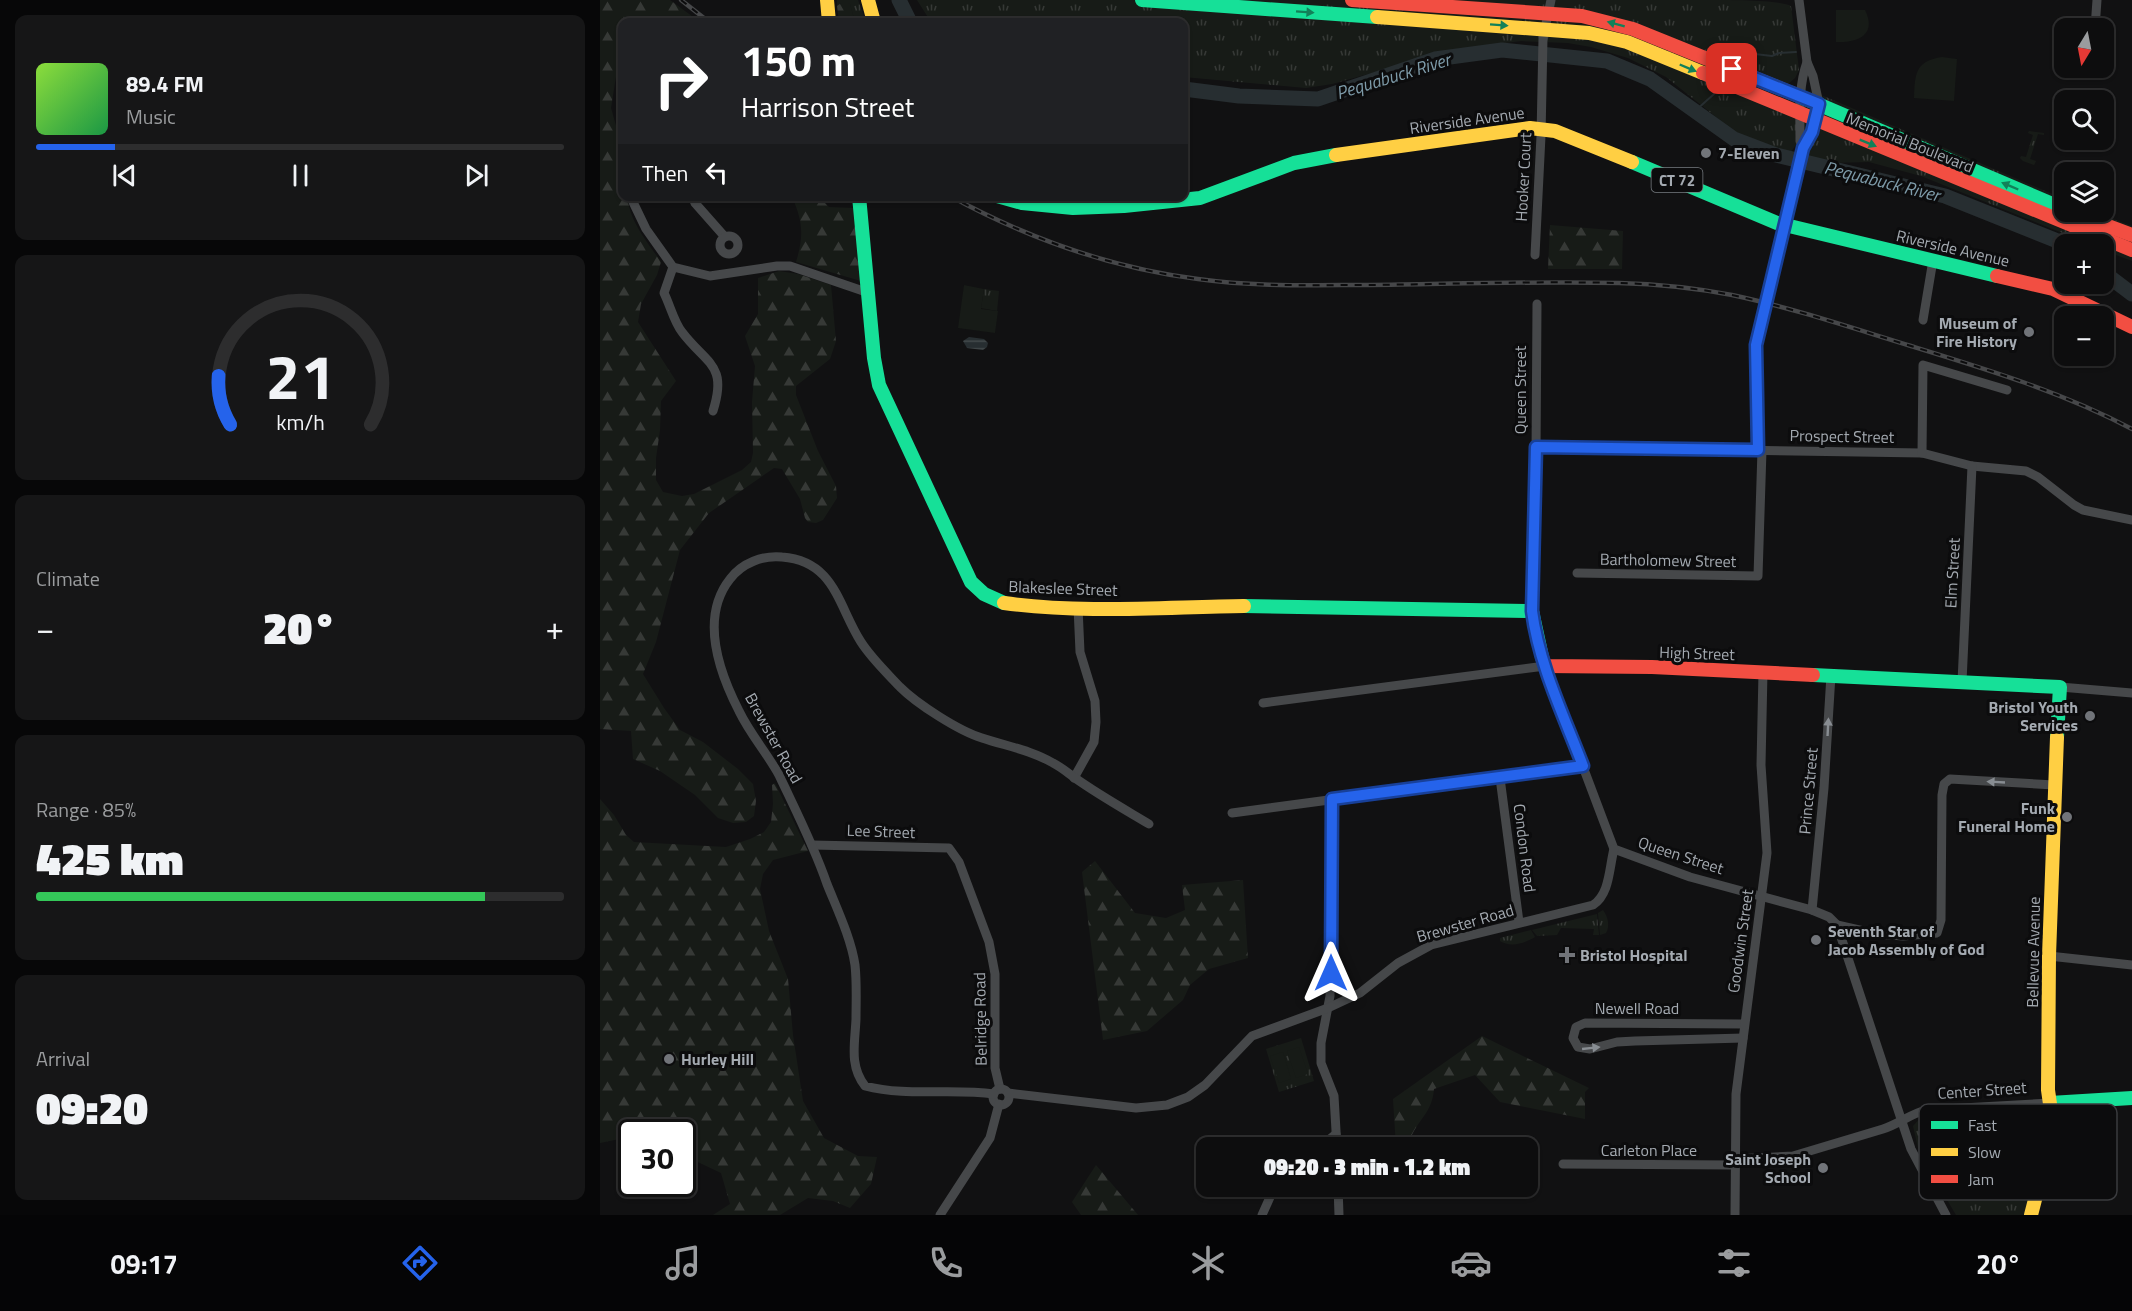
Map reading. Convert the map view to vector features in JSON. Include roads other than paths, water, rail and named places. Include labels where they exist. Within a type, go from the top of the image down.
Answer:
[{"type":"main road","points":[[827,0],[829,18]]},
{"type":"main road","points":[[868,0],[873,18]]},
{"type":"main road","name":"Memorial Boulevard","points":[[1142,0],[1544,35],[1589,33],[1627,42],[2132,250]]},
{"type":"main road","name":"Memorial Boulevard","points":[[1352,0],[1550,7],[1633,29],[1800,96],[2054,205]]},
{"type":"main road","name":"Riverside Avenue","points":[[1188,199],[1222,191],[1310,159],[1504,130],[1541,129],[1575,138],[1761,217],[1785,225],[2053,289],[2132,327]]},
{"type":"main road","name":"Blakeslee Street","points":[[860,201],[874,358],[879,385],[958,557],[971,582],[984,594],[999,602],[1027,606],[1277,606],[1532,611]]},
{"type":"main road","name":"Riverside Avenue","points":[[1015,201],[1036,207],[1076,210],[1169,201]]},
{"type":"main road","points":[[2098,222],[2132,235]]},
{"type":"main road","name":"Queen Street","points":[[1532,611],[1535,632],[1545,666]]},
{"type":"main road","name":"High Street","points":[[1545,666],[1652,667],[2060,687]]},
{"type":"main road","name":"Bellevue Avenue","points":[[2050,1103],[2048,1090],[2049,956],[2060,687]]},
{"type":"main road","name":"Center Street","points":[[2050,1103],[2132,1098]]},
{"type":"main road","name":"Bellevue Avenue","points":[[2031,1215],[2035,1200]]},
{"type":"street","points":[[1760,450],[1756,345],[1803,148],[1816,121],[1819,104],[1813,76],[1807,62],[1799,0]]},
{"type":"street","points":[[2095,18],[2097,0]]},
{"type":"street","name":"Hooker Court","points":[[1535,255],[1542,65],[1544,35],[1550,7]]},
{"type":"street","points":[[1803,148],[1800,141],[1800,96],[1807,62]]},
{"type":"street","points":[[694,201],[725,237],[732,237],[738,242],[738,249],[733,254],[738,271]]},
{"type":"street","points":[[633,202],[646,230],[672,267],[710,276],[790,266],[869,293]]},
{"type":"street","points":[[1923,320],[1933,260]]},
{"type":"street","points":[[672,267],[664,293],[681,331],[710,360],[717,374],[719,394],[713,411]]},
{"type":"street","name":"Queen Street","points":[[1532,611],[1537,303]]},
{"type":"street","points":[[1922,453],[1923,365],[2007,390]]},
{"type":"street","name":"Prospect Street","points":[[1536,447],[1922,453],[1972,466],[2026,471],[2038,477],[2083,510],[2132,520]]},
{"type":"street","name":"Bartholomew Street","points":[[1577,573],[1758,576],[1760,450]]},
{"type":"street","name":"Elm Street","points":[[1962,682],[1972,466]]},
{"type":"street","name":"Brewster Road","points":[[1149,824],[1074,778],[1053,762],[1023,749],[979,737],[949,722],[912,697],[883,669],[862,643],[833,587],[822,572],[804,561],[782,557],[762,558],[746,565],[732,576],[721,592],[715,608],[714,633],[723,672],[739,712],[773,765],[812,845],[855,964],[854,1060],[857,1076],[865,1086],[890,1092],[1001,1092],[1136,1108],[1167,1106],[1188,1097],[1205,1085],[1252,1036],[1328,1008],[1360,993],[1398,963],[1431,945],[1519,922],[1587,908],[1598,902],[1605,891],[1614,849]]},
{"type":"street","points":[[1074,778],[1094,742],[1096,722],[1095,701],[1080,652],[1078,607]]},
{"type":"street","name":"Queen Street","points":[[1545,666],[1614,849],[1690,877],[1812,910],[1829,917],[1837,926]]},
{"type":"street","name":"High Street","points":[[1263,703],[1545,666]]},
{"type":"street","name":"Goodwin Street","points":[[1735,1215],[1736,1094],[1767,853],[1761,765],[1763,672]]},
{"type":"street","name":"Prince Street","points":[[1812,910],[1824,788],[1831,675]]},
{"type":"street","name":"High Street","points":[[2060,687],[2132,693]]},
{"type":"street","points":[[1232,813],[1583,766]]},
{"type":"street","name":"Condon Road","points":[[1500,778],[1519,922]]},
{"type":"street","points":[[1919,1165],[1901,1120],[1837,926],[1894,936],[1937,933],[1941,920],[1942,795],[1944,784],[1950,779],[2055,785]]},
{"type":"street","points":[[1332,799],[1330,996],[1320,1043],[1321,1063],[1334,1096],[1336,1134],[1333,1137]]},
{"type":"street","name":"Lee Street","points":[[812,845],[950,848]]},
{"type":"street","name":"Belridge Road","points":[[950,848],[959,862],[989,942],[995,974],[995,1068],[1001,1092],[995,1101],[999,1104]]},
{"type":"street","points":[[2049,956],[2132,965]]},
{"type":"street","name":"Newell Road","points":[[1743,1038],[1626,1041],[1590,1049],[1578,1047],[1573,1038],[1576,1027],[1586,1023],[1744,1024]]},
{"type":"street","points":[[940,1215],[990,1138],[999,1104],[1003,1105],[1008,1101],[1001,1092]]},
{"type":"street","name":"Center Street","points":[[2033,1104],[2050,1103]]},
{"type":"street","name":"Center Street","points":[[1735,1162],[1802,1154],[1883,1129],[1919,1113]]},
{"type":"street","name":"Carleton Place","points":[[1563,1164],[1735,1162]]},
{"type":"street","points":[[1262,1215],[1270,1197]]},
{"type":"street","points":[[1338,1197],[1339,1215]]},
{"type":"street","points":[[1938,1200],[1946,1215]]},
{"type":"waterway","name":"Pequabuck River","points":[[899,0],[908,18]]},
{"type":"waterway","name":"Pequabuck River","points":[[1188,90],[1239,96],[1318,99],[1435,59],[1502,50],[1607,61],[1650,79],[1734,139],[1776,155],[1945,196],[2054,240]]},
{"type":"waterway","points":[[1737,60],[1746,53],[1772,56],[1779,53],[1796,52]]},
{"type":"waterway","points":[[1695,111],[1714,94]]},
{"type":"waterway","name":"Pequabuck River","points":[[2114,280],[2132,294]]},
{"type":"railway","points":[[681,0],[704,18]]},
{"type":"railway","points":[[960,201],[1009,225],[1070,249],[1133,267],[1198,279],[1305,285],[1619,283],[1676,287],[1732,295],[1822,319],[1995,373],[2078,404],[2132,429]]},
{"type":"place","name":"7-Eleven","points":[[1706,153]]},
{"type":"place","name":"Museum of Fire History","points":[[2029,332]]},
{"type":"place","name":"Bristol Youth Services","points":[[2090,716]]},
{"type":"place","name":"Funk Funeral Home","points":[[2067,817]]},
{"type":"place","name":"Seventh Star of Jacob Assembly of God","points":[[1816,940]]},
{"type":"place","name":"Bristol Hospital","points":[[1567,955]]},
{"type":"place","name":"Hurley Hill","points":[[669,1059]]},
{"type":"place","name":"Saint Joseph School","points":[[1823,1168]]}]
